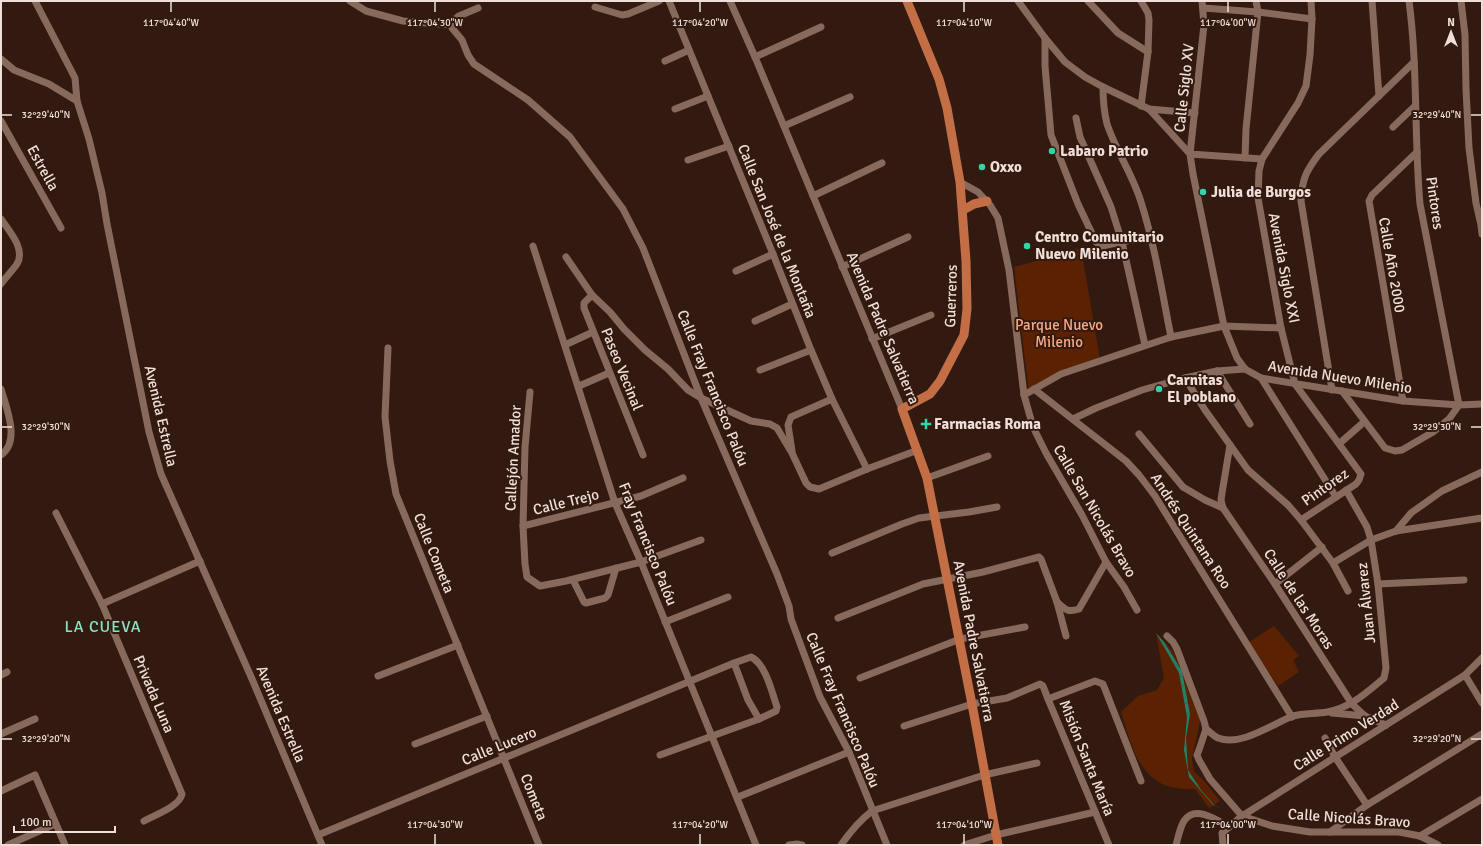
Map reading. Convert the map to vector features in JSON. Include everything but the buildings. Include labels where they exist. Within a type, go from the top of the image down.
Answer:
[{"type":"main road","name":"Guerreros","points":[[902,409],[930,394],[940,381],[964,335],[967,309],[963,210],[960,182],[947,108],[939,79],[907,1]]},
{"type":"main road","points":[[963,210],[974,204],[987,201]]},
{"type":"main road","name":"Avenida Padre Salvatierra","points":[[902,409],[928,478],[960,639],[998,845]]},
{"type":"street","name":"Avenida Estrella","points":[[35,1],[75,78],[77,101],[89,139],[102,193],[108,231],[155,457],[161,474],[252,680],[322,845]]},
{"type":"street","points":[[350,1],[366,11],[403,20],[452,25],[452,22],[459,16],[478,8]]},
{"type":"street","points":[[595,7],[622,15],[659,1]]},
{"type":"street","name":"Calle San José de la Montaña","points":[[668,1],[729,146],[811,350],[832,399],[867,469]]},
{"type":"street","name":"Avenida Padre Salvatierra","points":[[730,1],[755,57],[902,409]]},
{"type":"street","points":[[1018,1],[1065,62],[1085,77],[1103,88],[1149,109],[1195,112]]},
{"type":"street","points":[[1088,1],[1118,33],[1148,52]]},
{"type":"street","points":[[1141,1],[1149,16],[1148,52],[1141,106]]},
{"type":"street","points":[[1245,158],[1246,129],[1258,12],[1256,1]]},
{"type":"street","name":"Avenida Siglo XXI","points":[[1296,384],[1282,328],[1258,198],[1257,184],[1262,159],[1298,103],[1306,86],[1310,55],[1312,19],[1311,1]]},
{"type":"street","points":[[1372,1],[1379,96]]},
{"type":"street","name":"Pintores","points":[[1409,1],[1414,62],[1420,204],[1459,405]]},
{"type":"street","points":[[1461,1],[1465,35],[1469,148],[1476,203],[1482,234]]},
{"type":"street","points":[[1202,4],[1312,19]]},
{"type":"street","name":"Calle Siglo XV","points":[[1190,154],[1204,25],[1202,4]]},
{"type":"street","name":"Calle Fray Francisco Palóu","points":[[452,25],[452,28],[462,40],[468,55],[474,64],[528,100],[570,137],[623,209],[643,248],[701,398],[731,470],[778,574],[789,606],[791,619],[820,697],[849,752],[886,845]]},
{"type":"street","points":[[755,57],[821,27]]},
{"type":"street","points":[[1045,38],[1046,88],[1051,135],[1054,147],[1096,242],[1102,246],[1150,236]]},
{"type":"street","points":[[665,61],[689,50]]},
{"type":"street","points":[[1,59],[14,70],[49,84],[77,101]]},
{"type":"street","points":[[1332,390],[1301,201],[1304,177],[1319,154],[1414,62]]},
{"type":"street","points":[[1103,88],[1103,104],[1107,123],[1141,201],[1150,236],[1171,337]]},
{"type":"street","points":[[674,109],[708,96]]},
{"type":"street","points":[[784,126],[850,97]]},
{"type":"street","points":[[1393,127],[1416,106]]},
{"type":"street","points":[[1149,109],[1190,154],[1262,159]]},
{"type":"street","points":[[1076,118],[1080,137],[1111,207],[1122,242],[1145,345]]},
{"type":"street","name":"Estrella","points":[[1,121],[61,228]]},
{"type":"street","points":[[688,160],[729,146]]},
{"type":"street","name":"Calle Año 2000","points":[[1403,401],[1369,201],[1372,195],[1417,152]]},
{"type":"street","name":"Avenida Nuevo Milenio","points":[[1190,154],[1224,326],[1237,358],[1245,369],[1261,378],[1403,401],[1459,405],[1482,404]]},
{"type":"street","points":[[813,196],[882,163]]},
{"type":"street","name":"Calle San Nicolás Bravo","points":[[960,182],[978,192],[987,201],[998,218],[1009,270],[1024,395],[1033,427],[1046,453],[1082,515],[1106,562],[1124,587],[1137,610]]},
{"type":"street","points":[[1,219],[16,240],[19,250],[18,263],[1,284]]},
{"type":"street","points":[[842,267],[908,237]]},
{"type":"street","name":"Fray Francisco Palóu","points":[[533,246],[579,386],[615,503],[641,562],[738,797],[756,845]]},
{"type":"street","points":[[736,271],[773,254]]},
{"type":"street","name":"Paseo Vecinal","points":[[566,257],[592,295],[645,350],[668,369],[688,390],[701,398],[751,421],[770,424],[776,428],[792,453]]},
{"type":"street","name":"Paseo Vecinal","points":[[592,295],[584,303],[584,308],[643,455]]},
{"type":"street","points":[[755,321],[792,304]]},
{"type":"street","points":[[872,339],[931,314]]},
{"type":"street","points":[[1024,395],[1060,374],[1171,337],[1224,326],[1282,328]]},
{"type":"street","points":[[565,345],[593,332]]},
{"type":"street","name":"Calle Cometa","points":[[388,348],[385,417],[393,481],[399,500],[505,758]]},
{"type":"street","points":[[760,370],[811,350]]},
{"type":"street","points":[[1073,419],[1096,408],[1142,390],[1217,371],[1245,369]]},
{"type":"street","points":[[1217,371],[1250,424]]},
{"type":"street","points":[[579,386],[609,373]]},
{"type":"street","points":[[1185,378],[1205,410],[1248,470],[1288,504],[1322,547],[1333,563],[1348,591]]},
{"type":"street","points":[[1261,378],[1336,496]]},
{"type":"street","points":[[1296,384],[1340,443],[1364,422]]},
{"type":"street","points":[[1,389],[3,404],[11,428],[9,445],[1,455]]},
{"type":"street","name":"Andrés Quintana Roo","points":[[1034,389],[1126,461],[1139,475],[1154,496],[1292,717]]},
{"type":"street","points":[[1342,391],[1385,448],[1395,451],[1402,450],[1433,432],[1448,419],[1459,405]]},
{"type":"street","name":"Callejón Amador","points":[[530,392],[525,447],[523,526],[525,564],[528,577],[540,586],[574,580],[641,562],[701,540]]},
{"type":"street","points":[[832,399],[790,417],[788,425],[792,453],[810,487],[819,489],[918,450]]},
{"type":"street","points":[[1139,434],[1184,487],[1204,500],[1223,508],[1222,493],[1230,445]]},
{"type":"street","name":"Pintorez","points":[[1301,520],[1356,484],[1359,480],[1361,474],[1340,443]]},
{"type":"street","points":[[928,478],[988,456]]},
{"type":"street","points":[[1396,531],[1411,514],[1442,491],[1482,472]]},
{"type":"street","name":"Calle Trejo","points":[[523,526],[641,496],[682,478]]},
{"type":"street","name":"Juan Álvarez","points":[[1346,490],[1367,527],[1371,540],[1378,584],[1386,673],[1384,678],[1352,704]]},
{"type":"street","points":[[832,553],[919,518],[936,517],[997,507]]},
{"type":"street","name":"Calle de las Moras","points":[[1223,508],[1275,584],[1352,704],[1365,716]]},
{"type":"street","name":"Privada Luna","points":[[56,513],[102,604],[182,794],[181,798],[176,804],[144,821]]},
{"type":"street","points":[[1333,563],[1371,540],[1396,531],[1482,518]]},
{"type":"street","points":[[1275,584],[1322,547]]},
{"type":"street","points":[[838,618],[923,584],[983,572],[1039,557],[1042,559],[1057,602],[1066,636]]},
{"type":"street","points":[[102,604],[200,561]]},
{"type":"street","points":[[1057,602],[1066,610],[1072,612],[1079,609],[1106,562]]},
{"type":"street","points":[[574,580],[584,602],[586,603],[605,598],[608,595],[616,568]]},
{"type":"street","points":[[1378,584],[1464,580]]},
{"type":"street","points":[[665,622],[728,597]]},
{"type":"street","points":[[860,678],[960,639],[1025,627]]},
{"type":"street","points":[[1167,636],[1177,649],[1206,729],[1217,738],[1230,740],[1245,738],[1301,714],[1328,712],[1365,716],[1386,725]]},
{"type":"street","points":[[378,676],[458,645]]},
{"type":"street","name":"Calle Lucero","points":[[318,835],[734,663],[751,658],[756,659],[765,673],[778,707],[776,711],[759,719]]},
{"type":"street","name":"Calle Primo Verdad","points":[[1223,845],[1222,832],[1242,816],[1464,675],[1482,658]]},
{"type":"street","points":[[660,755],[759,719],[748,700],[734,663]]},
{"type":"street","points":[[1464,675],[1482,703]]},
{"type":"street","points":[[1048,698],[1095,681],[1103,684],[1141,780]]},
{"type":"street","name":"Misión Santa María","points":[[972,704],[1007,698],[1037,684],[1043,686],[1109,845]]},
{"type":"street","points":[[904,726],[972,704]]},
{"type":"street","points":[[1328,712],[1352,704]]},
{"type":"street","points":[[415,744],[487,716]]},
{"type":"street","points":[[1,734],[35,719]]},
{"type":"street","points":[[1206,729],[1198,750],[1198,760],[1210,779],[1242,816]]},
{"type":"street","points":[[1330,832],[1367,805],[1482,734]]},
{"type":"street","points":[[1325,738],[1335,757],[1367,805]]},
{"type":"street","points":[[738,797],[849,752]]},
{"type":"street","name":"Cometa","points":[[505,758],[539,845]]},
{"type":"street","points":[[841,845],[861,819],[872,811],[984,775],[1038,764]]},
{"type":"street","points":[[1,792],[35,775],[65,845]]},
{"type":"street","points":[[1420,836],[1482,798]]},
{"type":"street","points":[[964,845],[996,835],[1095,812]]},
{"type":"street","points":[[1176,845],[1184,821],[1190,815],[1200,814],[1210,816],[1229,827]]},
{"type":"street","name":"Calle Nicolás Bravo","points":[[1242,816],[1272,826],[1310,832],[1399,832],[1420,836],[1438,845]]},
{"type":"street","points":[[8,845],[55,824]]},
{"type":"street","points":[[790,845],[802,845]]},
{"type":"green space","name":"Parque Nuevo Milenio","points":[[1081,248],[1100,359],[1029,394],[1014,267]]},
{"type":"green space","points":[[1274,626],[1299,656],[1293,660],[1299,672],[1278,686],[1249,642]]},
{"type":"green space","points":[[1156,633],[1173,651],[1201,717],[1192,759],[1194,771],[1220,801],[1209,808],[1195,789],[1177,788],[1163,784],[1152,777],[1136,756],[1121,712],[1138,696],[1157,690],[1164,678]]},
{"type":"water","points":[[1156,633],[1164,642],[1182,671],[1190,714],[1186,738],[1188,770],[1201,790],[1214,805],[1220,808],[1213,805],[1189,777],[1184,750],[1187,717],[1179,673]]},
{"type":"place","name":"Labaro Patrio","points":[[1052,151]]},
{"type":"place","name":"Oxxo","points":[[982,167]]},
{"type":"place","name":"Julia de Burgos","points":[[1203,192]]},
{"type":"place","name":"Centro Comunitario Nuevo Milenio","points":[[1027,246]]},
{"type":"place","name":"Carnitas El poblano","points":[[1159,389]]},
{"type":"place","name":"Farmacias Roma","points":[[926,424]]},
{"type":"district","name":"LA CUEVA","points":[[103,626]]}]
